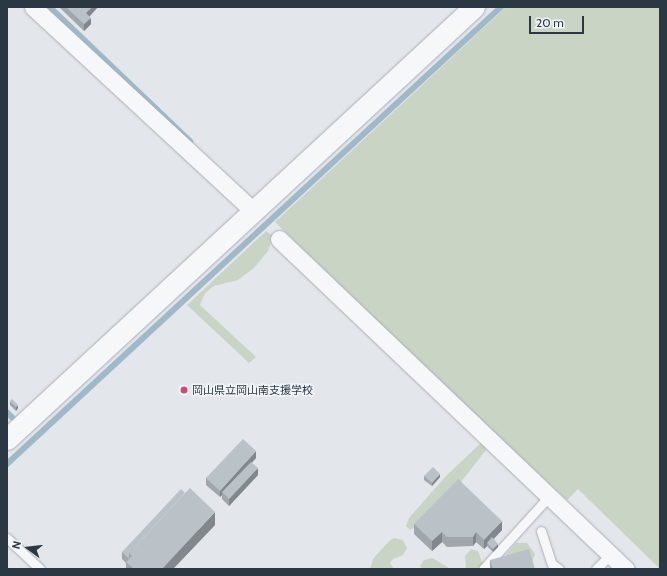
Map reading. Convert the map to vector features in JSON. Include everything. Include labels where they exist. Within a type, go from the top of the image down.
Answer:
[{"type":"street","points":[[33,7],[253,212]]},
{"type":"street","points":[[7,439],[474,7]]},
{"type":"street","points":[[280,239],[626,569]]},
{"type":"lane","points":[[483,569],[550,496]]},
{"type":"lane","points":[[541,531],[552,564],[558,569]]},
{"type":"lane","points":[[7,538],[40,569]]},
{"type":"lane","points":[[596,569],[611,554]]},
{"type":"green space","points":[[506,7],[660,7],[660,569],[578,489],[567,500],[452,394],[275,222]]},
{"type":"green space","points":[[266,231],[273,236],[268,251],[254,268],[238,280],[214,286],[205,293],[200,305],[256,357],[249,363],[187,305]]},
{"type":"green space","points":[[483,441],[487,444],[486,450],[461,482],[418,525],[410,530],[406,526],[409,518],[446,476]]},
{"type":"green space","points":[[394,538],[403,540],[407,548],[403,555],[393,559],[390,563],[394,569],[370,569],[373,559],[389,541]]},
{"type":"green space","points":[[516,543],[527,543],[535,554],[532,562],[504,569],[464,569],[466,567],[465,556],[471,549],[478,551],[482,562],[505,556]]},
{"type":"green space","points":[[432,558],[450,569],[422,569],[420,566],[424,560]]},
{"type":"building","points":[[66,7],[92,7],[86,13],[91,18],[84,24]]},
{"type":"building","points":[[12,399],[18,405],[16,407],[10,401]]},
{"type":"building","points":[[243,439],[256,451],[220,491],[206,478]]},
{"type":"building","points":[[251,462],[258,468],[229,499],[222,492]]},
{"type":"building","points":[[433,467],[440,474],[432,483],[424,476]]},
{"type":"building","points":[[458,479],[502,521],[484,540],[476,532],[473,537],[447,537],[442,532],[432,541],[414,524]]},
{"type":"building","points":[[190,488],[215,512],[162,569],[134,569],[126,562],[132,556],[129,553]]},
{"type":"building","points":[[181,489],[185,493],[129,553],[129,559],[122,552]]},
{"type":"building","points":[[492,537],[498,544],[493,549],[487,543]]},
{"type":"building","points":[[529,549],[535,569],[493,569],[490,560]]},
{"type":"waterway","points":[[50,7],[190,141]]},
{"type":"waterway","points":[[7,464],[501,7]]},
{"type":"waterway","points":[[7,412],[14,419]]},
{"type":"place","name":"岡山県立岡山南支援学校","points":[[184,390]]}]
